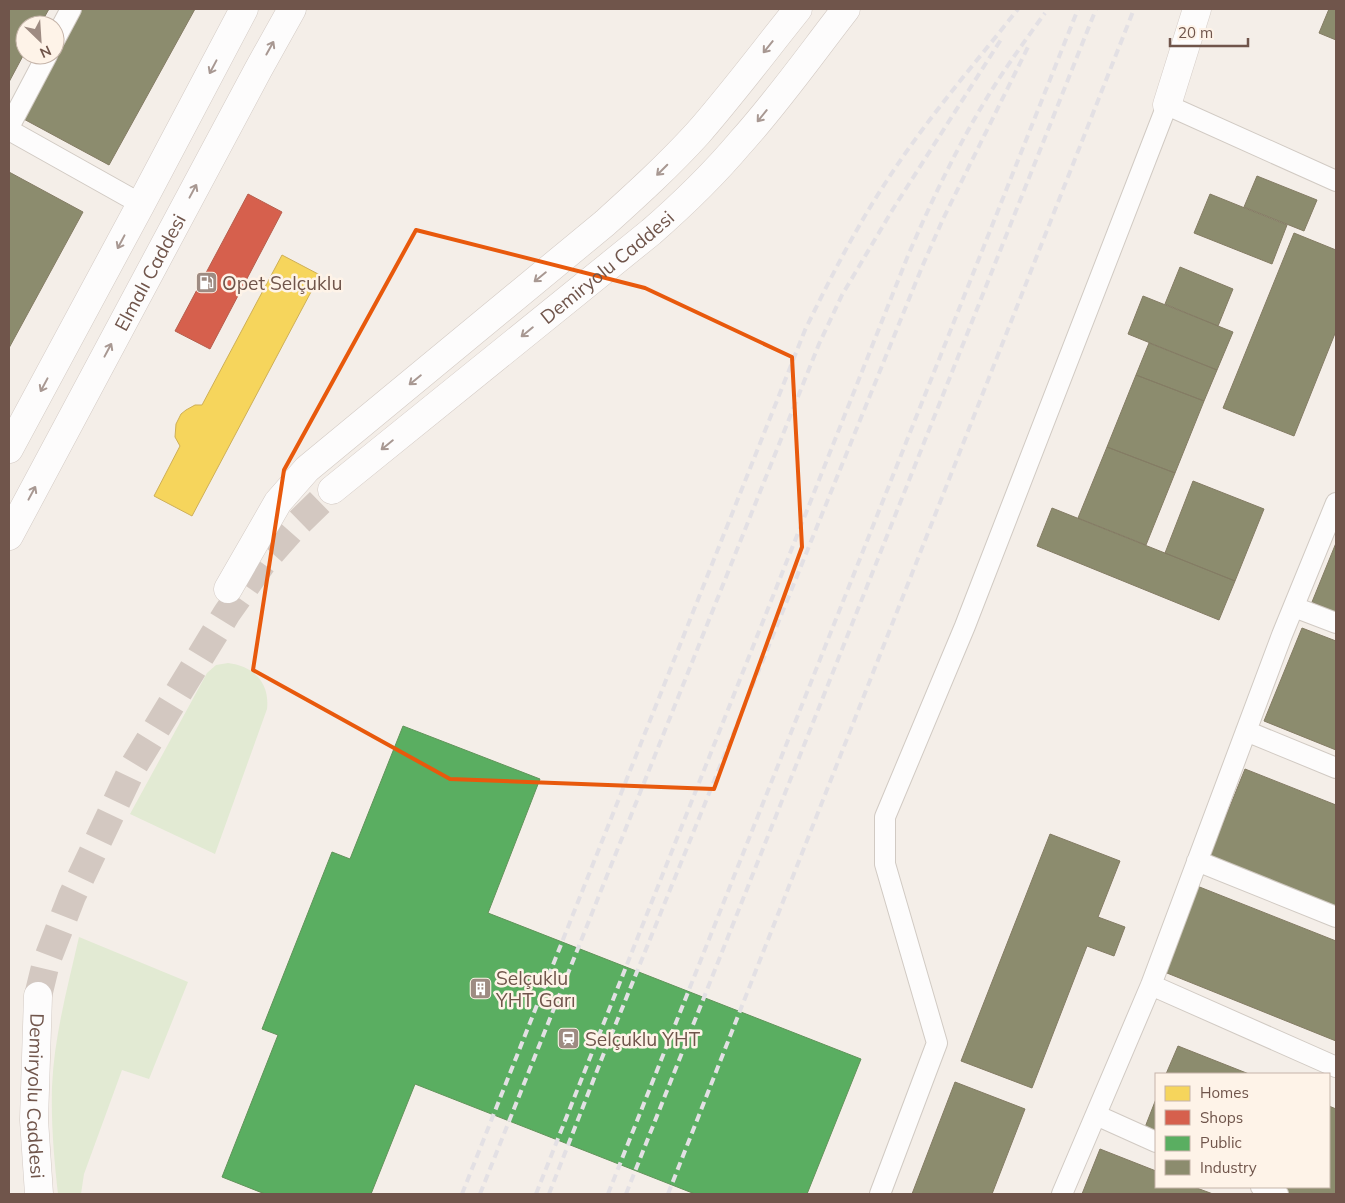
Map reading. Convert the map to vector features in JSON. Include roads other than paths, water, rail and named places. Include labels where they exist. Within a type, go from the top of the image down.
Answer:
[{"type":"main road","name":"Elmalı Caddesi","points":[[9,449],[244,9]]},
{"type":"main road","name":"Elmalı Caddesi","points":[[9,536],[292,9]]},
{"type":"main road","points":[[228,589],[278,502],[307,468],[598,230],[642,190],[702,128],[798,9]]},
{"type":"main road","name":"Demiryolu Caddesi","points":[[332,490],[651,232],[682,204],[741,143],[846,9]]},
{"type":"main road","points":[[1167,105],[1197,9]]},
{"type":"main road","name":"Demiryolu Caddesi","points":[[38,996],[34,1120],[39,1194]]},
{"type":"street","points":[[65,20],[71,9]]},
{"type":"street","points":[[42,65],[9,128],[141,204]]},
{"type":"street","points":[[880,1194],[937,1044],[885,864],[885,817],[965,626],[1167,105],[1336,181]]},
{"type":"street","points":[[1062,1194],[1150,985],[1246,731],[1336,503]]},
{"type":"street","points":[[1294,607],[1336,623]]},
{"type":"street","points":[[1246,731],[1336,768]]},
{"type":"street","points":[[1197,862],[1336,917]]},
{"type":"street","points":[[1150,985],[1336,1067]]},
{"type":"street","points":[[1096,1115],[1155,1142]]},
{"type":"street","points":[[1263,1188],[1278,1194]]},
{"type":"tunnel","points":[[38,996],[46,963],[72,896],[133,767],[227,613],[263,562],[294,527],[332,490]]},
{"type":"railway","points":[[462,1194],[805,330],[853,236],[901,159],[933,115],[1018,9]]},
{"type":"railway","points":[[608,1194],[1078,9]]},
{"type":"railway","points":[[626,1194],[1096,9]]},
{"type":"railway","points":[[668,1194],[1134,9]]},
{"type":"railway","points":[[536,1194],[907,258],[963,139],[1006,68],[1045,13]]},
{"type":"railway","points":[[480,1194],[819,344],[842,295],[893,209],[1002,38]]},
{"type":"railway","points":[[549,1194],[602,1058],[922,267],[943,219],[1029,45]]},
{"type":"place","name":"Opet Selçuklu","points":[[206,283]]},
{"type":"place","name":"Selçuklu YHT Garı","points":[[480,989]]},
{"type":"place","name":"Selçuklu YHT","points":[[569,1039]]}]
